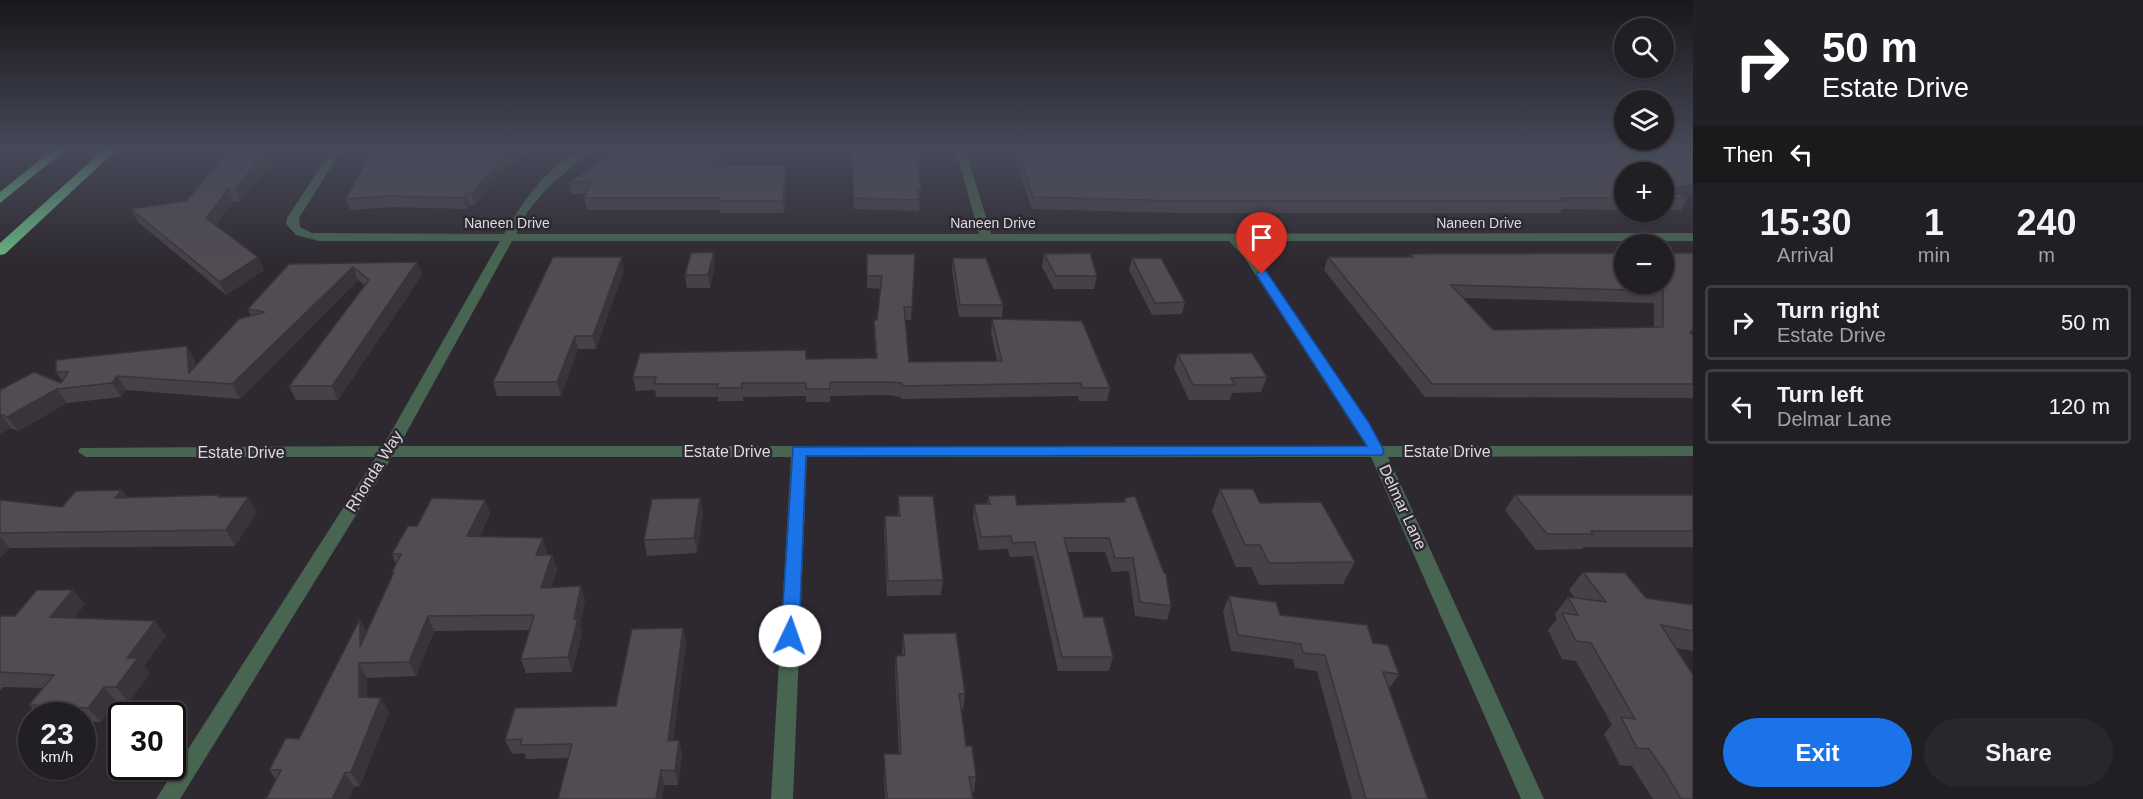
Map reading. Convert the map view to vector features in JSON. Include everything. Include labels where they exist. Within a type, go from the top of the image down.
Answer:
[{"type":"highway","points":[[0,199],[13,188]]},
{"type":"highway","points":[[0,251],[68,188]]},
{"type":"street","name":"Naneen Drive","points":[[312,188],[293,218],[294,229],[309,236],[321,238],[1693,237]]},
{"type":"street","name":"Rhonda Way","points":[[167,799],[388,451],[507,238],[540,188]]},
{"type":"street","points":[[972,188],[986,238]]},
{"type":"street","name":"Delmar Lane","points":[[1233,238],[1249,255],[1364,427],[1377,451],[1533,799]]},
{"type":"street","points":[[782,799],[799,451]]},
{"type":"street","name":"Estate Drive","points":[[86,452],[1693,451]]},
{"type":"building","points":[[197,188],[236,188],[228,189],[206,218],[258,257],[220,282],[131,209],[186,201]]},
{"type":"building","points":[[352,188],[477,188],[472,194],[466,193],[463,198],[389,196],[346,199]]},
{"type":"building","points":[[588,188],[784,188],[783,201],[719,201],[720,198],[584,198]]},
{"type":"building","points":[[853,188],[917,188],[919,200],[854,198]]},
{"type":"building","points":[[1030,188],[1614,188],[1614,198],[1561,198],[1566,201],[1181,201],[1033,197]]},
{"type":"building","points":[[1674,192],[1688,198],[1674,198]]},
{"type":"building","points":[[714,252],[708,275],[685,275],[691,253]]},
{"type":"building","points":[[1090,253],[1097,276],[1056,276],[1044,254]]},
{"type":"building","points":[[1614,253],[1614,290],[1451,285],[1493,330],[1663,327],[1663,294],[1674,294],[1674,253],[1693,253],[1693,329],[1690,333],[1693,335],[1693,384],[1432,384],[1328,257],[1413,257],[1410,254]]},
{"type":"building","points":[[867,254],[915,254],[912,307],[904,307],[909,362],[1002,361],[992,319],[1082,321],[1110,388],[1082,388],[1081,383],[902,386],[902,383],[888,382],[830,382],[830,389],[806,389],[806,383],[742,383],[742,388],[717,388],[718,384],[654,384],[656,377],[633,377],[640,353],[806,350],[806,359],[877,358],[874,320],[877,320],[882,276],[867,276]]},
{"type":"building","points":[[553,257],[622,257],[593,336],[575,336],[557,382],[493,382]]},
{"type":"building","points":[[953,258],[986,258],[1003,305],[960,305]]},
{"type":"building","points":[[1132,258],[1161,258],[1185,302],[1155,303]]},
{"type":"building","points":[[417,262],[332,386],[289,386],[369,280],[353,267],[232,384],[117,376],[112,383],[57,389],[7,417],[0,414],[0,390],[34,372],[61,383],[68,372],[56,372],[56,360],[187,346],[189,373],[239,319],[265,312],[248,309],[289,264]]},
{"type":"building","points":[[1252,353],[1267,377],[1231,378],[1235,385],[1193,385],[1178,354]]},
{"type":"building","points":[[1220,489],[1253,489],[1260,503],[1321,502],[1355,562],[1269,563],[1260,545],[1245,545]]},
{"type":"building","points":[[122,490],[115,498],[219,495],[218,497],[248,497],[226,530],[0,533],[0,500],[62,507],[76,491]]},
{"type":"building","points":[[1015,495],[1017,505],[1125,502],[1125,498],[1135,496],[1166,574],[1171,606],[1140,602],[1133,558],[1115,558],[1109,538],[1064,538],[1084,617],[1103,617],[1113,657],[1062,657],[1035,542],[1012,543],[1011,536],[981,537],[974,504],[990,504],[988,496]]},
{"type":"building","points":[[1515,495],[1693,495],[1693,531],[1591,531],[1593,534],[1547,534]]},
{"type":"building","points":[[898,496],[933,496],[943,580],[888,581],[885,516],[900,516]]},
{"type":"building","points":[[432,498],[485,500],[467,536],[543,538],[536,555],[552,555],[541,588],[581,586],[574,619],[578,618],[568,657],[521,659],[534,615],[428,616],[409,662],[359,663],[359,697],[381,698],[351,772],[345,773],[332,799],[266,799],[281,770],[269,770],[286,738],[299,739],[360,619],[360,647],[401,554],[392,554],[408,526],[417,526]]},
{"type":"building","points":[[700,498],[694,538],[644,540],[652,499]]},
{"type":"building","points":[[1583,572],[1625,573],[1646,598],[1693,605],[1693,631],[1661,625],[1693,675],[1693,799],[1681,799],[1649,749],[1637,748],[1621,717],[1635,719],[1591,643],[1576,641],[1562,613],[1578,615],[1568,597],[1606,602]]},
{"type":"building","points":[[37,590],[73,590],[50,617],[155,621],[127,658],[138,658],[116,687],[104,687],[93,702],[32,702],[54,675],[0,672],[0,616],[15,616]]},
{"type":"building","points":[[1229,596],[1276,602],[1280,615],[1367,625],[1373,643],[1388,645],[1399,674],[1383,672],[1428,799],[1366,799],[1325,655],[1303,653],[1301,644],[1238,635]]},
{"type":"building","points":[[683,628],[668,741],[679,740],[675,771],[661,770],[656,799],[558,799],[572,744],[520,745],[522,739],[505,740],[515,708],[616,706],[632,629]]},
{"type":"building","points":[[956,633],[965,694],[959,694],[966,746],[972,746],[976,777],[969,777],[973,799],[887,799],[884,754],[901,754],[896,656],[905,655],[903,634]]},
{"type":"route","points":[[790,636],[799,451],[1377,451],[1364,427],[1262,274]]}]
